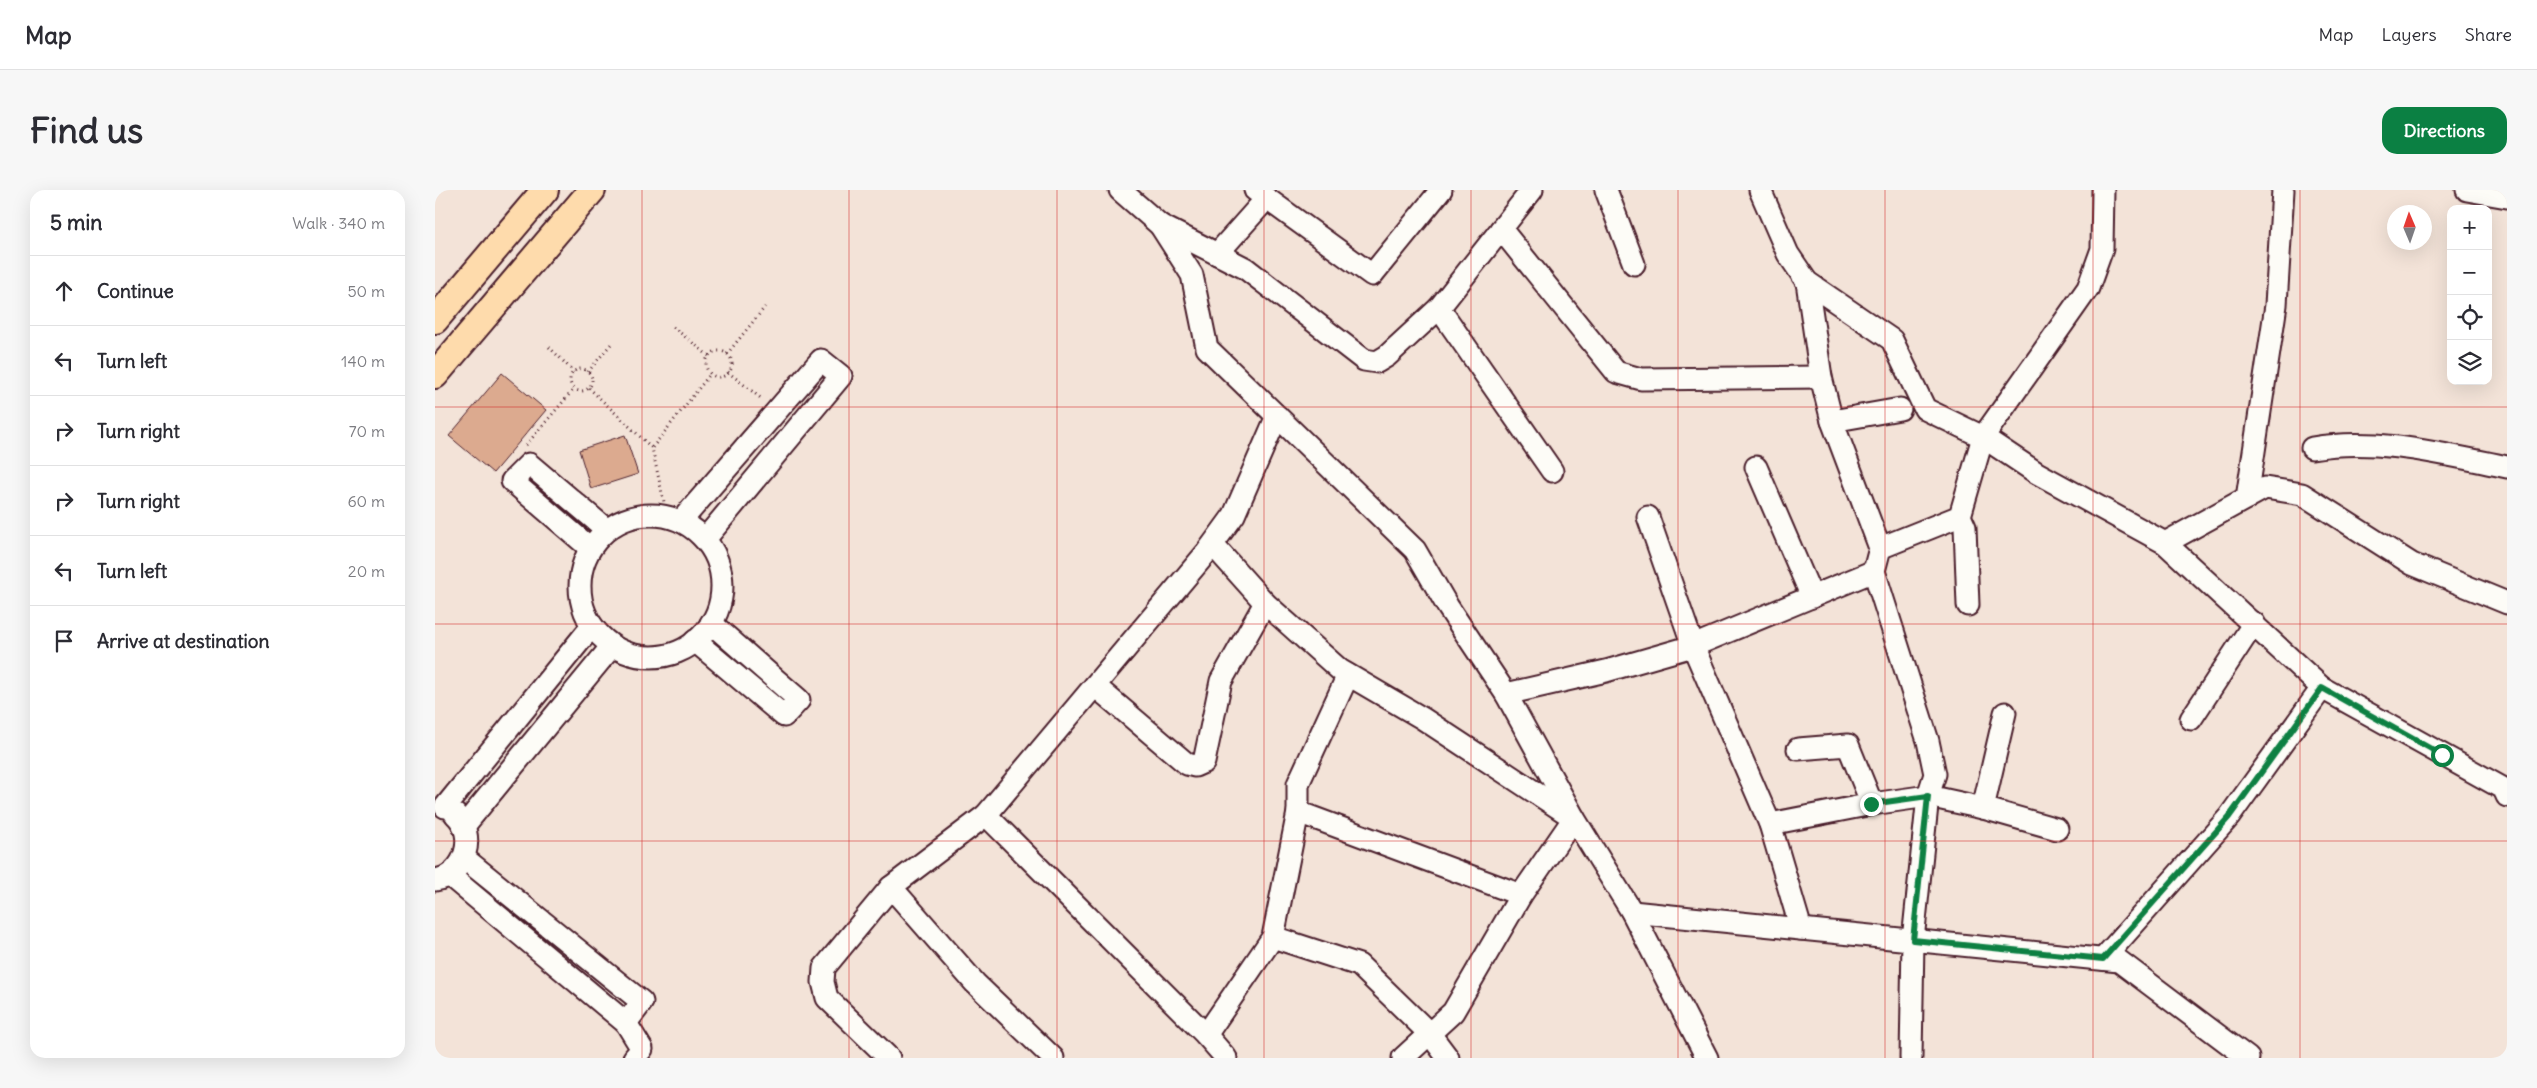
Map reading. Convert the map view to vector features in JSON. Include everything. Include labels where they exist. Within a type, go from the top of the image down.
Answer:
[{"type":"main road","points":[[435,320],[545,190]]},
{"type":"main road","points":[[435,375],[592,190]]},
{"type":"street","points":[[1120,190],[1160,225],[1245,268],[1364,360],[1377,362],[1387,356],[1439,308],[1532,190]]},
{"type":"street","points":[[1217,254],[1261,194],[1372,275],[1441,190]]},
{"type":"street","points":[[1606,190],[1634,264]]},
{"type":"street","points":[[1760,190],[1788,254],[1807,282],[1892,340],[1925,409],[1983,437],[2037,473],[2165,543],[2254,623],[2322,688],[2503,789],[2507,796]]},
{"type":"street","points":[[1968,605],[1965,527],[1960,516],[1983,437],[2088,288],[2102,249],[2103,190]]},
{"type":"street","points":[[2247,498],[2275,305],[2283,190]]},
{"type":"street","points":[[2467,190],[2507,197]]},
{"type":"street","points":[[1160,225],[1192,275],[1207,348],[1415,550],[1448,607],[1506,694],[1574,818],[1632,912],[1707,1058]]},
{"type":"street","points":[[1501,229],[1616,372],[1641,379],[1821,377]]},
{"type":"street","points":[[1807,282],[1821,377],[1832,421],[1880,548],[1874,572],[1928,742],[1935,774],[1928,796],[1913,940],[1911,1058]]},
{"type":"street","points":[[1439,308],[1552,471]]},
{"type":"street","points":[[674,519],[777,411],[821,360],[841,376],[705,538]]},
{"type":"street","points":[[1832,421],[1900,409]]},
{"type":"street","points":[[889,1058],[827,998],[823,982],[824,968],[891,887],[986,815],[1213,545],[1234,515],[1277,416]]},
{"type":"street","points":[[2312,448],[2342,443],[2413,448],[2507,467]]},
{"type":"street","points":[[590,548],[512,481],[529,464],[607,530]]},
{"type":"street","points":[[1756,467],[1812,597]]},
{"type":"street","points":[[2165,543],[2265,488],[2302,494],[2412,564],[2507,603]]},
{"type":"street","points":[[651,514],[674,519],[705,538],[717,556],[722,576],[722,596],[711,624],[695,641],[671,654],[651,658],[631,654],[612,646],[592,626],[585,615],[580,596],[580,575],[590,548],[607,530],[631,516],[651,514]]},
{"type":"street","points":[[1880,548],[1960,516]]},
{"type":"street","points":[[1648,517],[1693,646],[1770,824],[1801,929]]},
{"type":"street","points":[[1213,545],[1265,603],[1348,675],[1422,718],[1574,818]]},
{"type":"street","points":[[1506,694],[1606,671],[1693,646],[1874,572]]},
{"type":"street","points":[[1095,686],[1187,764],[1195,766],[1204,762],[1221,681],[1265,603]]},
{"type":"street","points":[[2191,720],[2254,623]]},
{"type":"street","points":[[695,641],[784,716],[799,700],[711,624]]},
{"type":"street","points":[[592,626],[440,806],[458,817],[464,826],[467,842],[464,858],[442,877],[626,1023],[642,1049],[635,1058]]},
{"type":"street","points":[[464,826],[612,646]]},
{"type":"street","points":[[1206,1035],[1273,936],[1298,812],[1298,784],[1348,675]]},
{"type":"street","points":[[2103,959],[2229,817],[2322,688]]},
{"type":"street","points":[[1983,808],[2005,712]]},
{"type":"street","points":[[1798,749],[1848,745],[1871,804]]},
{"type":"street","points":[[1770,824],[1871,804],[1928,796],[1983,808],[2057,829]]},
{"type":"street","points":[[1298,812],[1521,895]]},
{"type":"street","points":[[986,815],[1206,1035],[1226,1058]]},
{"type":"street","points":[[1403,1058],[1453,1012],[1521,895],[1574,818]]},
{"type":"street","points":[[464,858],[642,1002],[626,1023]]},
{"type":"street","points":[[891,887],[975,983],[1053,1058]]},
{"type":"street","points":[[1632,912],[2119,961],[2248,1058]]},
{"type":"street","points":[[1273,936],[1359,964],[1430,1034],[1448,1058]]},
{"type":"path","points":[[727,354],[765,307]]},
{"type":"path","points":[[673,327],[709,356]]},
{"type":"path","points":[[588,372],[611,344]]},
{"type":"path","points":[[549,348],[574,372]]},
{"type":"path","points":[[716,351],[727,354],[732,364],[729,372],[721,376],[711,374],[706,363],[709,356],[716,351]]},
{"type":"path","points":[[574,389],[570,380],[574,372],[579,370],[588,372]]},
{"type":"path","points":[[574,389],[583,391],[589,388],[592,381],[588,372]]},
{"type":"path","points":[[729,372],[777,411]]},
{"type":"path","points":[[652,448],[711,374]]},
{"type":"path","points":[[589,388],[652,448],[674,519]]},
{"type":"path","points":[[529,464],[517,455],[574,389]]},
{"type":"building","points":[[502,373],[546,410],[493,473],[449,436]]},
{"type":"building","points":[[625,435],[638,474],[591,489],[579,450]]},
{"type":"route","points":[[1871,804],[1928,796],[1913,940],[2103,959],[2229,817],[2322,688],[2377,721],[2442,755]]}]
